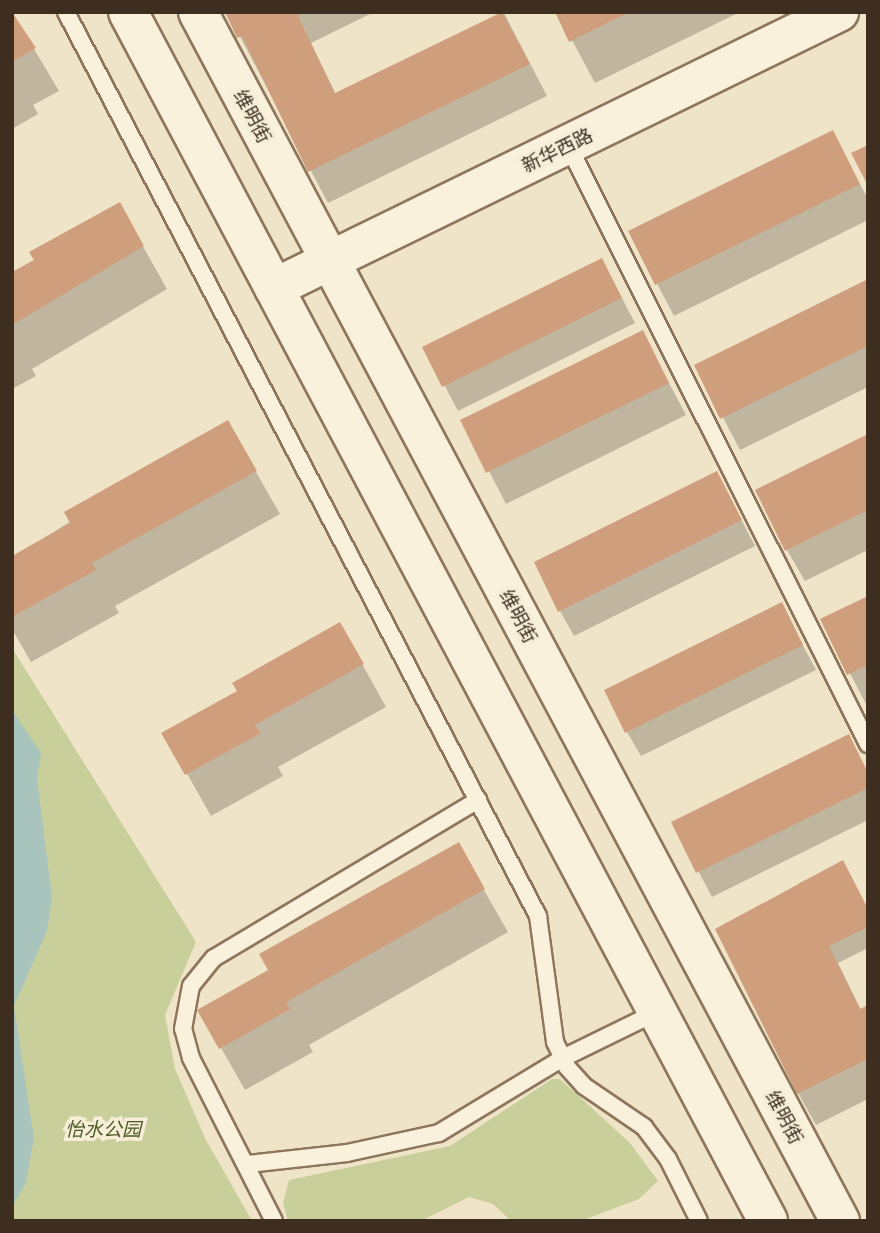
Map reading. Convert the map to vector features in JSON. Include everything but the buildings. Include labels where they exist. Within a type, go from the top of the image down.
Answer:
[{"type":"street","points":[[128,12],[768,1221]]},
{"type":"street","name":"维明街","points":[[198,12],[840,1221]]},
{"type":"street","name":"新华西路","points":[[274,288],[834,13]]},
{"type":"lane","points":[[66,12],[538,916],[555,1042],[563,1058],[584,1086],[644,1127],[668,1159],[699,1221]]},
{"type":"lane","points":[[568,145],[868,744]]},
{"type":"lane","points":[[274,1221],[248,1164],[191,1058],[183,1029],[191,986],[214,958],[478,800]]},
{"type":"lane","points":[[248,1164],[359,1151],[439,1133],[563,1058],[657,1012]]},
{"type":"green space","name":"怡水公园","points":[[12,648],[196,942],[165,1015],[175,1069],[206,1140],[252,1221],[12,1221]]},
{"type":"green space","points":[[552,1079],[560,1079],[630,1143],[658,1181],[639,1199],[581,1221],[511,1221],[493,1204],[469,1197],[421,1221],[288,1221],[283,1203],[289,1180],[450,1146]]},
{"type":"water","points":[[12,710],[41,753],[37,778],[52,897],[47,931],[14,1006],[34,1138],[26,1183],[12,1207]]}]
